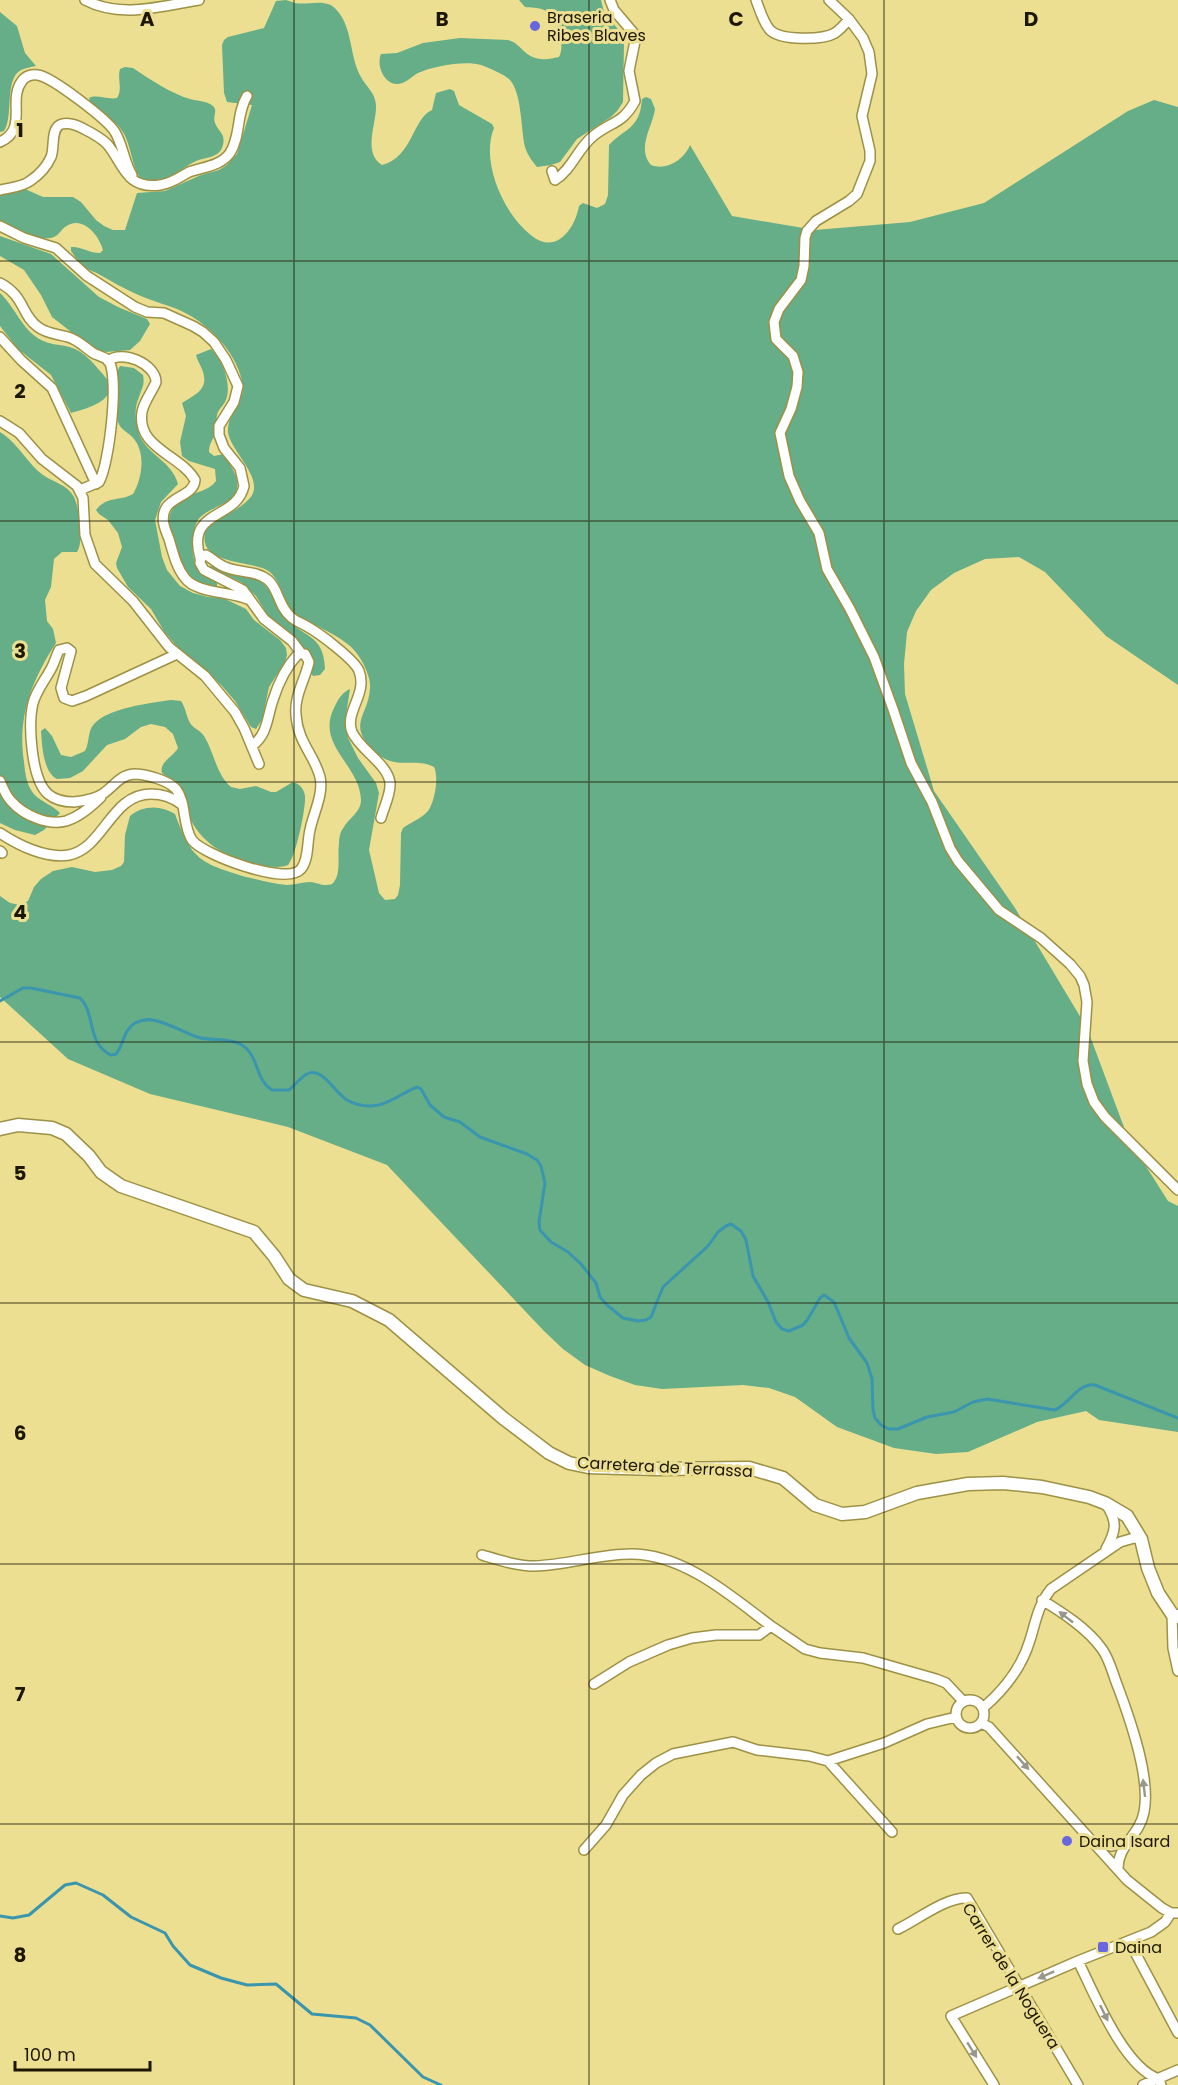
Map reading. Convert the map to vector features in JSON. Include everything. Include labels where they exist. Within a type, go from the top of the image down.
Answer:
[{"type":"street","points":[[85,0],[102,7],[127,10],[199,0]]},
{"type":"street","points":[[552,171],[555,180],[566,173],[591,138],[603,129],[620,122],[630,112],[635,101],[629,71],[636,36],[614,10],[610,0]]},
{"type":"street","points":[[756,0],[762,18],[771,31],[781,36],[812,38],[834,34],[849,19]]},
{"type":"street","points":[[830,0],[849,19],[869,52],[872,66],[871,82],[862,116],[870,156],[869,167],[860,190],[816,221],[807,231],[801,280],[779,309],[774,322],[776,339],[793,356],[798,372],[797,387],[791,409],[780,433],[789,476],[800,501],[819,532],[827,569],[874,657],[894,708],[911,763],[932,802],[950,848],[999,910],[1041,938],[1070,963],[1080,976],[1087,1002],[1083,1061],[1087,1084],[1094,1102],[1105,1117],[1178,1190]]},
{"type":"street","points":[[0,142],[14,131],[18,91],[22,81],[32,75],[42,75],[62,87],[110,125],[118,137],[124,159],[135,180]]},
{"type":"street","points":[[0,190],[25,184],[38,175],[51,155],[56,129],[60,125],[67,124],[76,125],[100,138],[109,147],[124,173],[149,185],[161,185],[223,160],[232,148],[240,110],[247,96]]},
{"type":"street","points":[[0,226],[24,238],[56,248],[87,276],[135,307],[147,312],[164,313],[199,329],[214,342],[222,354],[237,382],[238,390],[234,402],[221,423],[219,435],[224,448],[240,468],[244,486],[238,499],[210,518],[200,528],[197,540],[200,563],[204,570],[237,586],[246,593],[264,619],[307,656],[309,662],[297,700],[296,720],[302,742],[318,771],[321,783],[305,859],[301,870],[288,875],[259,870],[203,849],[190,837],[177,791],[155,778],[138,774],[121,778],[91,806],[72,819],[60,822],[49,822],[15,806],[0,781]]},
{"type":"street","points":[[0,283],[15,293],[35,326],[72,338],[108,361],[112,369],[114,379],[111,428],[104,470],[96,484],[80,490]]},
{"type":"street","points":[[0,337],[52,388],[96,484]]},
{"type":"street","points":[[108,361],[114,357],[123,357],[143,364],[153,371],[156,382],[142,412],[145,431],[157,447],[183,466],[195,480],[191,489],[168,505],[163,517],[164,526],[183,577],[197,587],[242,596],[252,601]]},
{"type":"street","points":[[0,421],[19,433],[42,459],[80,490],[84,502],[86,535],[95,564],[133,601],[165,642],[205,676],[235,712],[259,764]]},
{"type":"street","points":[[200,558],[206,555],[224,567],[256,574],[268,580],[288,615],[309,627],[356,664],[360,674],[361,689],[351,716],[351,729],[358,742],[389,779],[389,792],[381,818]]},
{"type":"street","points":[[104,793],[83,801],[65,801],[50,796],[40,782],[32,745],[32,711],[36,694],[58,652],[64,648],[71,651],[62,692],[64,698],[72,701],[177,654]]},
{"type":"street","points":[[252,746],[265,733],[277,688],[293,659],[301,653]]},
{"type":"street","points":[[0,833],[36,850],[53,855],[68,855],[78,851],[89,842],[122,806],[136,796],[148,794],[169,796],[181,804]]},
{"type":"street","name":"Carretera de Terrassa","points":[[0,1129],[18,1125],[52,1128],[66,1134],[78,1144],[101,1172],[121,1186],[254,1232],[289,1279],[304,1290],[352,1300],[389,1320],[503,1418],[549,1454],[588,1467],[749,1468],[783,1478],[815,1504],[842,1514],[865,1512],[917,1493],[968,1484],[1003,1483],[1042,1487],[1105,1503],[1127,1516],[1141,1539],[1152,1581],[1175,1616]]},
{"type":"street","points":[[1105,1503],[1112,1514],[1115,1525],[1113,1536],[1105,1551]]},
{"type":"street","points":[[983,1708],[1000,1693],[1024,1656],[1042,1600],[1059,1582],[1105,1551],[1128,1538],[1141,1539]]},
{"type":"street","points":[[482,1555],[508,1563],[534,1566],[633,1554],[662,1558],[703,1578],[805,1649],[863,1658],[936,1679],[946,1683],[963,1701]]},
{"type":"street","points":[[1042,1600],[1066,1616],[1103,1650],[1130,1719],[1137,1746],[1145,1800],[1140,1826],[1119,1856],[1118,1868]]},
{"type":"street","points":[[1175,1616],[1173,1648],[1178,1671]]},
{"type":"street","points":[[594,1684],[629,1662],[668,1645],[692,1638],[716,1635],[759,1635],[771,1626]]},
{"type":"street","points":[[963,1701],[977,1701],[983,1708],[984,1716],[981,1723],[973,1728],[960,1725],[956,1717],[957,1708],[963,1701]]},
{"type":"street","points":[[584,1850],[606,1825],[623,1795],[641,1775],[656,1763],[673,1755],[733,1742],[757,1749],[828,1761],[884,1743],[927,1725],[956,1717]]},
{"type":"street","points":[[981,1723],[989,1726],[1127,1880],[1144,1896],[1174,1913],[1159,1928],[951,2016],[994,2085]]},
{"type":"street","points":[[828,1761],[892,1832]]},
{"type":"street","points":[[1096,1844],[1112,1846],[1128,1842]]},
{"type":"street","name":"Carrer de la Noguera","points":[[897,1929],[935,1908],[967,1898],[1078,2085]]},
{"type":"street","points":[[1129,1941],[1178,2033]]},
{"type":"street","points":[[1078,1961],[1114,2033],[1148,2075],[1160,2082]]},
{"type":"street","points":[[1143,2085],[1160,2082],[1178,2070]]},
{"type":"green space","points":[[286,0],[295,3],[331,5],[344,20],[357,68],[375,100],[372,145],[376,160],[382,165],[392,161],[400,154],[420,121],[432,110],[436,93],[450,89],[454,91],[459,105],[492,124],[494,128],[490,142],[490,156],[492,172],[504,202],[522,227],[532,236],[549,243],[563,237],[569,231],[579,206],[583,203],[597,208],[605,204],[608,195],[609,145],[635,122],[641,109],[642,99],[646,97],[651,99],[655,109],[645,144],[647,158],[651,165],[663,167],[674,163],[690,145],[732,216],[815,230],[910,222],[984,203],[1128,111],[1154,100],[1178,107],[1178,685],[1106,636],[1045,572],[1019,557],[985,559],[954,573],[931,590],[916,611],[907,632],[904,664],[905,694],[934,791],[1015,908],[1087,1028],[1128,1138],[1168,1201],[1178,1206],[1178,1432],[1099,1420],[1086,1411],[1037,1422],[968,1452],[936,1454],[894,1448],[837,1427],[795,1397],[769,1388],[743,1385],[662,1389],[635,1385],[610,1376],[585,1365],[563,1349],[387,1165],[288,1127],[150,1094],[68,1059],[0,997],[0,896],[10,903],[20,905],[28,901],[34,887],[41,879],[53,871],[72,867],[95,872],[112,870],[121,866],[124,862],[125,835],[130,816],[146,808],[164,809],[175,814],[193,851],[200,858],[218,868],[272,883],[332,884],[338,871],[341,833],[357,811],[361,800],[354,776],[330,732],[330,720],[335,706],[341,696],[350,689],[345,722],[348,738],[358,758],[376,783],[379,793],[369,850],[379,893],[385,900],[395,899],[398,895],[403,828],[425,814],[433,801],[436,789],[434,767],[427,764],[389,761],[374,751],[361,734],[361,720],[369,697],[370,684],[366,669],[356,652],[337,636],[296,615],[270,572],[227,560],[216,556],[209,550],[205,541],[206,529],[245,503],[254,490],[251,474],[230,440],[228,432],[228,425],[241,397],[243,385],[236,364],[224,344],[189,315],[134,293],[82,265],[71,251],[71,247],[96,253],[103,250],[98,238],[89,228],[78,223],[71,224],[55,237],[44,238],[31,236],[0,224],[0,195],[25,189],[43,197],[73,197],[81,202],[104,226],[113,230],[125,230],[137,193],[165,191],[227,165],[237,154],[252,105],[227,102],[224,93],[222,45],[228,37],[264,28],[276,1]]},
{"type":"green space","points":[[519,0],[601,0],[604,12],[617,28],[624,42],[623,102],[611,117],[577,139],[560,162],[551,165],[537,167],[528,155],[517,94],[510,80],[500,73],[481,65],[458,63],[424,70],[398,84],[385,78],[380,69],[381,54],[397,53],[423,43],[460,38],[508,40],[532,57],[545,59],[559,57],[561,38],[553,18],[542,9],[525,7]]},
{"type":"green space","points":[[0,12],[17,26],[25,53],[36,66],[23,69],[16,75],[11,89],[7,124],[4,131],[0,132]]},
{"type":"green space","points":[[133,68],[176,94],[213,106],[215,123],[224,140],[220,152],[194,162],[161,180],[147,181],[140,178],[124,134],[116,124],[91,103],[89,98],[117,98],[120,91],[120,69]]},
{"type":"green space","points":[[0,236],[51,254],[99,297],[147,319],[150,324],[140,341],[130,350],[106,352],[93,349],[52,317],[41,295],[24,270],[0,256]]},
{"type":"green space","points":[[0,293],[35,336],[45,342],[75,349],[91,361],[110,385],[110,391],[102,401],[71,413],[51,375],[18,349],[0,326]]},
{"type":"green space","points":[[211,349],[223,367],[228,389],[225,402],[218,413],[216,431],[209,452],[214,456],[224,454],[235,474],[237,488],[230,499],[199,518],[195,528],[193,557],[198,567],[217,583],[217,587],[200,583],[187,573],[176,551],[169,521],[176,504],[208,488],[216,481],[215,469],[189,461],[182,456],[180,442],[186,416],[182,403],[200,390],[204,381],[196,355]]},
{"type":"green space","points":[[120,366],[134,368],[143,375],[136,410],[139,434],[148,447],[170,469],[178,484],[161,502],[155,520],[162,557],[167,570],[180,586],[193,593],[223,598],[246,609],[254,620],[280,640],[286,648],[285,662],[269,687],[262,720],[256,729],[251,727],[235,701],[222,686],[198,663],[184,655],[164,631],[151,609],[128,587],[117,568],[116,563],[122,547],[118,533],[96,510],[109,500],[133,494],[139,481],[141,466],[138,445],[118,422],[115,386]]},
{"type":"green space","points":[[0,432],[43,475],[71,493],[76,502],[80,524],[80,541],[77,552],[62,552],[54,559],[51,587],[45,600],[47,621],[53,629],[56,643],[33,685],[25,714],[22,745],[28,784],[37,797],[60,813],[44,830],[35,835],[0,823]]},
{"type":"green space","points":[[210,566],[250,577],[264,584],[284,616],[321,648],[325,669],[320,675],[313,676],[311,673],[314,664],[311,657],[293,636],[272,622],[256,596],[241,582]]},
{"type":"green space","points":[[171,700],[181,701],[190,723],[204,736],[222,776],[231,787],[240,789],[256,786],[276,792],[293,782],[303,789],[305,802],[302,821],[288,865],[280,867],[245,862],[215,848],[207,841],[188,813],[181,787],[162,773],[164,763],[178,748],[173,734],[165,727],[151,724],[141,727],[125,739],[107,745],[83,771],[70,778],[57,779],[52,776],[44,758],[41,731],[45,728],[52,736],[61,755],[71,757],[85,751],[92,727],[100,718],[130,707]]},
{"type":"waterway","points":[[0,1001],[23,988],[80,998],[88,1012],[94,1036],[103,1050],[111,1055],[116,1054],[119,1050],[131,1026],[146,1020],[165,1023],[197,1037],[235,1042],[241,1044],[250,1053],[263,1081],[272,1090],[289,1090],[304,1076],[313,1073],[323,1077],[342,1097],[364,1106],[382,1104],[417,1087],[421,1089],[430,1105],[444,1117],[460,1122],[480,1137],[527,1154],[537,1160],[541,1166],[545,1183],[539,1222],[540,1230],[551,1242],[568,1252],[581,1264],[596,1283],[600,1297],[623,1318],[638,1321],[651,1317],[663,1287],[708,1246],[718,1232],[731,1224],[741,1231],[746,1240],[753,1276],[776,1322],[782,1329],[789,1331],[803,1325],[824,1295],[834,1302],[849,1338],[867,1363],[872,1379],[875,1418],[889,1429],[898,1429],[927,1417],[954,1412],[973,1402],[987,1399],[1055,1410],[1079,1390],[1089,1385],[1095,1385],[1178,1418]]},
{"type":"waterway","points":[[0,1916],[13,1918],[29,1915],[65,1885],[76,1883],[103,1895],[131,1917],[165,1933],[190,1965],[221,1978],[247,1985],[276,1984],[312,2014],[356,2018],[370,2025],[423,2077],[441,2085]]},
{"type":"place","name":"Braseria Ribes Blaves","points":[[535,26]]},
{"type":"place","name":"Daina Isard","points":[[1067,1841]]},
{"type":"place","name":"Daina","points":[[1103,1947]]}]
